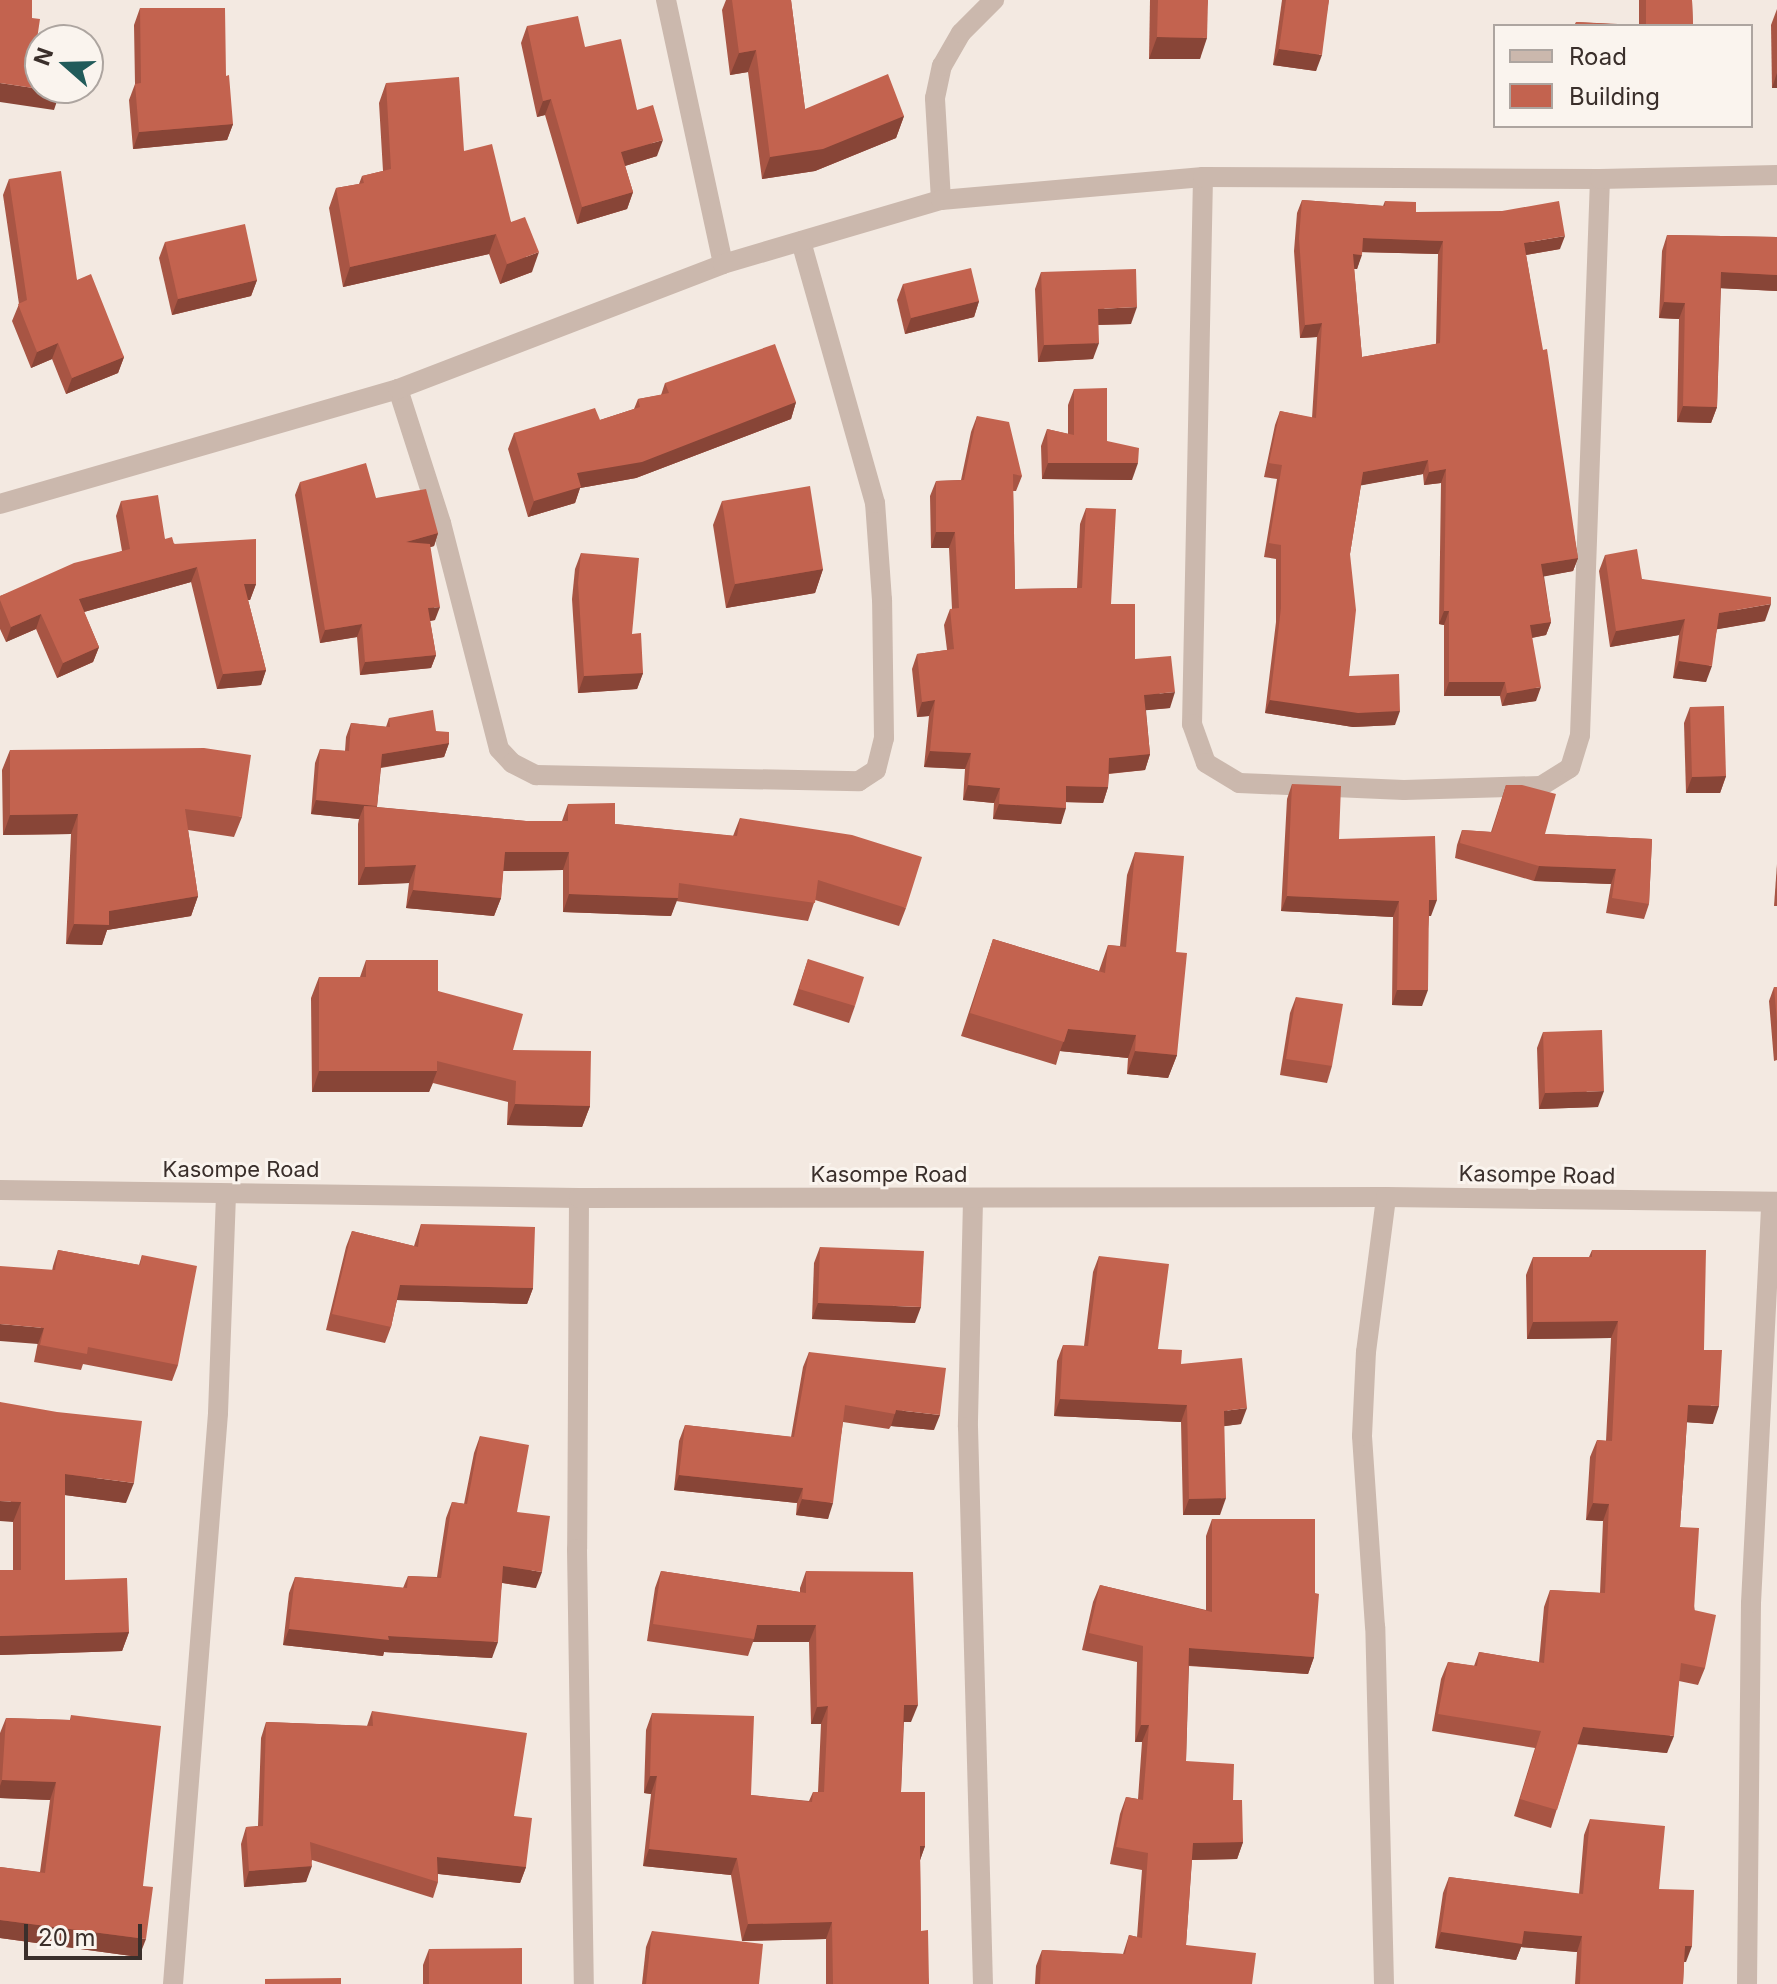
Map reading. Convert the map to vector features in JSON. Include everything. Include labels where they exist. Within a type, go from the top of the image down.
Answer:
[{"type":"street","points":[[666,0],[723,264]]},
{"type":"street","points":[[941,200],[935,98],[942,66],[961,33],[994,0]]},
{"type":"street","points":[[0,504],[398,389],[723,264],[941,200],[1203,177],[1600,179],[1777,175]]},
{"type":"street","points":[[1203,177],[1192,724],[1206,763],[1239,783],[1404,790],[1541,786],[1570,768],[1580,735],[1600,179]]},
{"type":"street","points":[[398,389],[441,523],[499,749],[512,763],[536,775],[859,781],[876,770],[884,738],[882,600],[875,503],[801,241]]},
{"type":"street","name":"Kasompe Road","points":[[0,1190],[226,1195],[398,1193],[579,1198],[973,1200],[1386,1197],[1774,1202]]},
{"type":"street","points":[[173,1984],[217,1429],[226,1195]]},
{"type":"street","points":[[1384,1984],[1375,1627],[1362,1436],[1366,1352],[1386,1197]]},
{"type":"street","points":[[579,1198],[577,1549],[584,1984]]},
{"type":"street","points":[[973,1200],[968,1427],[983,1984]]},
{"type":"street","points":[[1747,1984],[1751,1603],[1774,1202]]},
{"type":"building","points":[[0,0],[32,0],[32,18],[40,19],[39,24],[24,24],[24,87],[0,83]]},
{"type":"building","points":[[732,0],[791,0],[805,109],[888,74],[904,116],[823,149],[770,157],[756,50],[739,53]]},
{"type":"building","points":[[1158,0],[1208,0],[1207,38],[1157,37]]},
{"type":"building","points":[[1286,0],[1329,0],[1322,55],[1279,49]]},
{"type":"building","points":[[1646,0],[1692,0],[1693,24],[1646,24]]},
{"type":"building","points":[[140,8],[225,8],[226,76],[229,75],[233,124],[139,132],[135,84],[141,83]]},
{"type":"building","points":[[578,16],[585,47],[621,39],[637,110],[653,105],[663,140],[621,152],[633,192],[582,207],[551,99],[543,101],[527,26]]},
{"type":"building","points":[[459,77],[464,151],[492,144],[511,222],[525,217],[539,252],[507,264],[496,234],[350,267],[336,188],[364,183],[362,176],[391,169],[386,83]]},
{"type":"building","points":[[61,171],[77,280],[91,274],[124,357],[72,378],[58,343],[37,352],[18,304],[27,300],[9,179]]},
{"type":"building","points":[[1302,200],[1385,206],[1385,201],[1416,202],[1416,212],[1502,211],[1559,201],[1565,236],[1524,243],[1543,350],[1547,349],[1578,558],[1541,564],[1551,622],[1530,625],[1541,687],[1507,693],[1505,682],[1449,682],[1449,611],[1444,611],[1446,469],[1429,472],[1428,460],[1363,472],[1350,554],[1356,610],[1349,676],[1399,674],[1400,711],[1358,713],[1270,700],[1281,608],[1281,545],[1269,543],[1282,465],[1269,463],[1280,411],[1316,418],[1322,323],[1305,325],[1299,238]],"holes":[[[1363,238],[1443,241],[1440,343],[1362,357],[1353,254],[1362,255]]]},
{"type":"building","points":[[245,224],[257,280],[178,299],[165,242]]},
{"type":"building","points":[[1667,235],[1777,237],[1777,275],[1721,272],[1717,407],[1683,406],[1685,303],[1664,302]]},
{"type":"building","points":[[971,268],[979,301],[911,318],[903,284]]},
{"type":"building","points":[[1136,269],[1137,307],[1098,309],[1099,343],[1044,345],[1041,272]]},
{"type":"building","points":[[775,344],[796,402],[642,462],[577,473],[581,487],[534,501],[514,433],[595,408],[600,420],[640,407],[638,399],[669,393],[665,383]]},
{"type":"building","points":[[1107,388],[1107,441],[1139,448],[1138,463],[1048,463],[1047,429],[1074,435],[1074,389]]},
{"type":"building","points":[[977,416],[1009,422],[1022,476],[1013,474],[1015,589],[1082,588],[1086,508],[1116,509],[1111,604],[1135,604],[1135,659],[1171,656],[1175,692],[1144,695],[1150,754],[1109,758],[1108,787],[1066,786],[1066,808],[999,804],[1000,788],[968,785],[971,753],[930,751],[935,700],[922,702],[917,654],[954,649],[950,609],[959,608],[955,532],[936,532],[936,481],[964,480]]},
{"type":"building","points":[[366,463],[376,498],[426,489],[438,533],[406,542],[430,544],[440,607],[428,608],[436,655],[365,662],[362,624],[325,630],[300,482]]},
{"type":"building","points":[[810,486],[823,569],[735,584],[722,501]]},
{"type":"building","points":[[158,495],[165,539],[172,537],[174,544],[256,539],[256,584],[244,584],[266,670],[223,674],[197,567],[79,599],[99,647],[63,663],[41,614],[11,627],[0,596],[74,563],[130,549],[121,501]]},
{"type":"building","points":[[1637,549],[1642,579],[1771,597],[1771,604],[1719,613],[1712,666],[1679,661],[1685,619],[1616,631],[1605,555]]},
{"type":"building","points":[[581,553],[639,558],[632,634],[641,633],[643,673],[584,676],[578,583]]},
{"type":"building","points":[[1724,706],[1726,776],[1692,777],[1690,707]]},
{"type":"building","points":[[433,710],[436,731],[449,732],[449,743],[382,754],[377,806],[316,800],[320,749],[349,751],[351,723],[390,727],[389,718]]},
{"type":"building","points":[[204,748],[251,755],[242,817],[185,809],[198,896],[109,911],[109,925],[74,924],[78,814],[10,815],[10,750]]},
{"type":"building","points":[[1292,784],[1341,786],[1339,839],[1435,836],[1437,900],[1429,900],[1428,990],[1397,990],[1399,901],[1287,896]]},
{"type":"building","points":[[1506,785],[1522,785],[1556,794],[1545,834],[1652,839],[1649,904],[1612,898],[1616,869],[1539,866],[1460,843],[1462,830],[1492,832]]},
{"type":"building","points":[[615,803],[615,824],[737,836],[740,818],[852,835],[922,857],[906,908],[818,880],[815,903],[679,883],[678,898],[569,894],[569,852],[505,852],[501,898],[413,890],[416,865],[365,867],[364,806],[526,821],[568,821],[568,804]]},
{"type":"building","points":[[1135,852],[1184,856],[1176,952],[1187,953],[1177,1055],[1135,1051],[1136,1035],[1068,1029],[1064,1042],[970,1013],[993,939],[1105,973],[1108,945],[1126,947]]},
{"type":"building","points":[[808,959],[864,977],[855,1006],[799,989]]},
{"type":"building","points":[[366,960],[438,960],[438,991],[523,1014],[513,1050],[591,1051],[590,1106],[515,1104],[516,1081],[437,1061],[437,1071],[319,1071],[319,977],[366,977]]},
{"type":"building","points":[[1774,987],[1777,987],[1777,1022]]},
{"type":"building","points":[[1296,997],[1343,1004],[1332,1066],[1286,1059]]},
{"type":"building","points":[[1602,1030],[1604,1091],[1545,1093],[1543,1032]]},
{"type":"building","points":[[421,1224],[535,1227],[533,1288],[400,1285],[391,1327],[332,1314],[352,1231],[418,1247]]},
{"type":"building","points":[[820,1247],[924,1251],[921,1307],[818,1303]]},
{"type":"building","points":[[58,1250],[140,1265],[142,1255],[197,1266],[178,1365],[88,1347],[87,1354],[40,1345],[44,1328],[0,1324],[0,1266],[55,1270]]},
{"type":"building","points":[[1592,1250],[1706,1250],[1704,1350],[1722,1350],[1719,1406],[1688,1405],[1680,1527],[1699,1528],[1694,1610],[1716,1615],[1705,1668],[1681,1663],[1674,1736],[1583,1727],[1557,1810],[1520,1799],[1541,1731],[1438,1714],[1448,1662],[1477,1666],[1479,1652],[1544,1663],[1550,1590],[1605,1593],[1609,1504],[1593,1503],[1597,1440],[1612,1441],[1618,1321],[1533,1322],[1533,1257],[1592,1257]]},
{"type":"building","points":[[1099,1256],[1169,1264],[1158,1349],[1182,1350],[1181,1364],[1242,1358],[1247,1408],[1224,1411],[1226,1498],[1189,1499],[1187,1405],[1060,1399],[1063,1345],[1088,1346]]},
{"type":"building","points":[[809,1352],[946,1368],[940,1415],[896,1410],[895,1414],[845,1405],[833,1503],[802,1499],[803,1488],[679,1475],[685,1425],[794,1437]]},
{"type":"building","points":[[0,1402],[142,1421],[134,1483],[65,1474],[65,1580],[127,1578],[129,1632],[0,1636],[0,1570],[21,1570],[21,1502],[0,1501]]},
{"type":"building","points":[[480,1436],[529,1445],[517,1512],[550,1516],[542,1572],[503,1566],[498,1642],[388,1636],[389,1640],[289,1629],[295,1577],[407,1588],[408,1576],[441,1578],[452,1502],[467,1504]]},
{"type":"building","points":[[1212,1519],[1315,1519],[1315,1593],[1319,1594],[1314,1657],[1189,1648],[1186,1761],[1234,1764],[1233,1800],[1242,1800],[1243,1842],[1193,1843],[1186,1945],[1256,1953],[1252,1984],[1040,1984],[1042,1950],[1125,1954],[1129,1935],[1142,1938],[1148,1853],[1116,1847],[1126,1797],[1143,1800],[1149,1725],[1141,1725],[1143,1646],[1089,1633],[1100,1585],[1212,1612]]},
{"type":"building","points":[[661,1571],[806,1593],[806,1571],[913,1572],[918,1705],[904,1705],[901,1792],[925,1792],[925,1846],[920,1846],[921,1931],[928,1930],[929,1984],[833,1984],[832,1922],[748,1924],[737,1858],[649,1849],[657,1776],[650,1776],[652,1713],[754,1716],[751,1795],[812,1802],[813,1792],[824,1792],[828,1706],[817,1707],[816,1625],[757,1625],[754,1639],[653,1624]]},
{"type":"building","points":[[372,1711],[527,1733],[514,1816],[532,1818],[526,1867],[437,1857],[438,1882],[310,1842],[312,1866],[249,1871],[246,1827],[263,1826],[266,1722],[373,1726]]},
{"type":"building","points":[[71,1715],[161,1726],[143,1886],[153,1887],[146,1939],[0,1920],[0,1867],[45,1873],[56,1782],[2,1780],[6,1718],[71,1720]]},
{"type":"building","points":[[1590,1819],[1665,1826],[1659,1889],[1694,1890],[1692,1946],[1685,1946],[1683,1984],[1580,1984],[1582,1936],[1524,1931],[1522,1944],[1441,1932],[1449,1877],[1583,1894]]},
{"type":"building","points":[[652,1931],[763,1944],[759,1984],[646,1984]]},
{"type":"building","points":[[522,1948],[522,1984],[429,1984],[429,1949]]},
{"type":"building","points":[[341,1978],[341,1984],[265,1984],[265,1979]]}]
